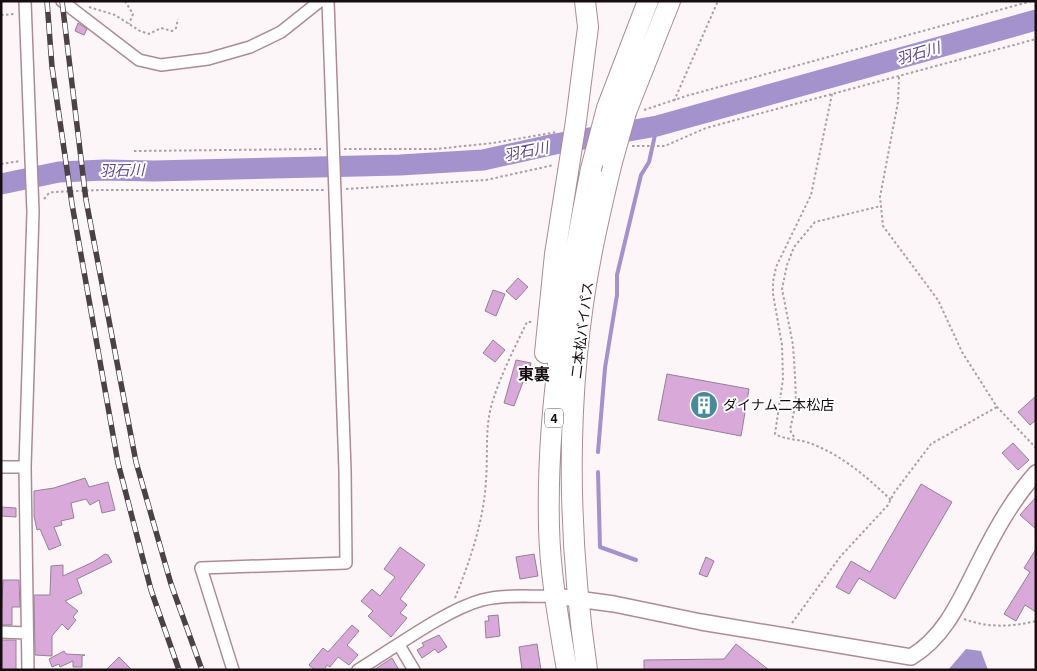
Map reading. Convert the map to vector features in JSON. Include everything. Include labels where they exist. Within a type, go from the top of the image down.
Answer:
[{"type":"highway","points":[[549,527],[544,460],[545,353],[555,254],[576,121],[588,27],[585,1]]},
{"type":"highway","name":"二本松バイパス","points":[[587,670],[579,598],[572,494],[574,395],[582,314],[592,251],[612,162],[617,110],[648,1]]},
{"type":"highway","name":"二本松バイパス","points":[[567,670],[555,596],[549,527],[550,457],[559,343],[591,168],[670,1]]},
{"type":"street","points":[[25,1],[26,159],[33,212],[25,467],[28,670]]},
{"type":"street","points":[[62,1],[139,60],[161,65],[208,59],[250,47],[281,32],[320,1]]},
{"type":"street","points":[[233,670],[202,568],[346,563],[336,184],[328,1]]},
{"type":"street","points":[[1,467],[25,467]]},
{"type":"street","points":[[358,670],[451,613],[473,603],[492,598],[555,596],[579,598],[784,636],[909,663],[937,637],[952,615],[1006,513],[1036,473]]},
{"type":"street","points":[[1,632],[27,633]]},
{"type":"street","points":[[399,645],[414,670]]},
{"type":"path","points":[[124,1],[133,14],[129,24]]},
{"type":"path","points":[[674,102],[718,1]]},
{"type":"path","points":[[76,12],[81,7],[101,9],[120,17],[149,34],[161,28],[172,31],[176,28],[178,19]]},
{"type":"path","points":[[644,147],[665,146],[706,128],[1036,39]]},
{"type":"path","points":[[899,75],[898,102],[880,197],[883,226],[938,300],[962,352],[997,407],[1036,448]]},
{"type":"path","points":[[832,94],[810,195],[776,267],[773,282],[773,294],[782,345],[783,379],[775,434],[794,438],[822,448],[862,472],[891,500]]},
{"type":"path","points":[[1,164],[26,159]]},
{"type":"path","points":[[794,438],[790,430],[796,402],[796,375],[793,345],[782,289],[787,265],[794,247],[815,222],[881,206]]},
{"type":"path","points":[[451,613],[475,541],[486,481],[487,438],[491,407],[528,322],[548,322]]},
{"type":"path","points":[[784,636],[840,557],[891,500],[931,444],[997,407]]},
{"type":"path","points":[[952,615],[986,625],[1015,626],[1036,622]]},
{"type":"shaded area","points":[[966,649],[981,651],[988,670],[948,670]]},
{"type":"building","points":[[78,23],[87,29],[84,35],[75,31]]},
{"type":"building","points":[[518,278],[528,287],[516,300],[506,291]]},
{"type":"building","points":[[493,290],[505,294],[496,316],[485,311]]},
{"type":"building","points":[[493,340],[505,350],[495,362],[483,353]]},
{"type":"building","points":[[516,360],[531,363],[527,383],[523,382],[514,406],[504,403]]},
{"type":"building","name":"ダイナム二本松店","points":[[667,374],[749,389],[741,436],[658,420]]},
{"type":"building","points":[[1036,396],[1036,420],[1030,425],[1018,412]]},
{"type":"building","points":[[1013,443],[1029,460],[1018,470],[1002,453]]},
{"type":"building","points":[[85,478],[89,487],[108,482],[115,510],[102,513],[99,500],[90,505],[86,499],[71,503],[74,518],[61,521],[62,525],[54,527],[61,545],[49,550],[40,529],[37,530],[34,516],[34,491],[54,488]]},
{"type":"building","points":[[921,484],[952,502],[895,599],[859,578],[849,594],[836,587],[851,561],[870,572]]},
{"type":"building","points":[[1036,497],[1036,529],[1020,515]]},
{"type":"building","points":[[1,507],[16,508],[16,517],[1,516]]},
{"type":"building","points":[[400,547],[425,565],[400,599],[407,605],[400,613],[407,618],[391,637],[368,616],[373,611],[361,601],[372,589],[380,596],[395,577],[384,569]]},
{"type":"building","points":[[1036,549],[1036,612],[1025,605],[1016,621],[1004,614],[1030,572],[1024,568]]},
{"type":"building","points":[[105,554],[108,555],[112,562],[77,579],[82,593],[65,601],[78,611],[73,617],[76,620],[68,630],[62,624],[52,636],[52,656],[35,655],[34,595],[50,595],[51,566],[63,565],[63,576],[93,562]]},
{"type":"building","points":[[534,554],[538,576],[520,579],[516,557]]},
{"type":"building","points":[[706,557],[714,561],[707,577],[699,574]]},
{"type":"building","points":[[3,580],[19,580],[20,607],[12,607],[12,625],[1,625]]},
{"type":"building","points":[[498,615],[500,636],[486,638],[485,621],[489,621],[488,616]]},
{"type":"building","points":[[352,625],[359,631],[347,645],[358,655],[349,665],[338,657],[330,667],[327,665],[324,670],[315,670],[309,665],[323,648],[328,652]]},
{"type":"building","points":[[439,635],[447,647],[438,653],[435,649],[422,658],[417,650],[424,646],[422,643]]},
{"type":"building","points":[[1,640],[16,640],[16,670],[1,670]]},
{"type":"building","points":[[537,644],[541,670],[522,670],[519,647]]},
{"type":"building","points":[[736,644],[769,670],[644,670],[644,660],[724,659]]},
{"type":"building","points":[[64,651],[66,654],[85,655],[82,656],[82,667],[73,667],[73,661],[60,667],[59,664],[52,667],[49,659]]},
{"type":"building","points":[[119,657],[132,670],[106,670]]},
{"type":"building","points":[[392,658],[399,670],[374,670]]},
{"type":"waterway","name":"羽石川","points":[[1,184],[59,172],[400,165],[483,160],[555,144],[657,126],[1036,20]]},
{"type":"waterway","points":[[598,452],[605,368],[617,295],[617,275],[641,175],[649,162],[657,126]]},
{"type":"waterway","points":[[598,472],[600,547],[636,560]]},
{"type":"railway","points":[[47,1],[52,67],[72,204],[118,463],[151,590],[179,670]]},
{"type":"railway","points":[[62,1],[86,200],[136,462],[171,584],[202,670]]},
{"type":"place","name":"ダイナム二本松店","points":[[704,405]]},
{"type":"district","name":"東裏","points":[[534,374]]}]
